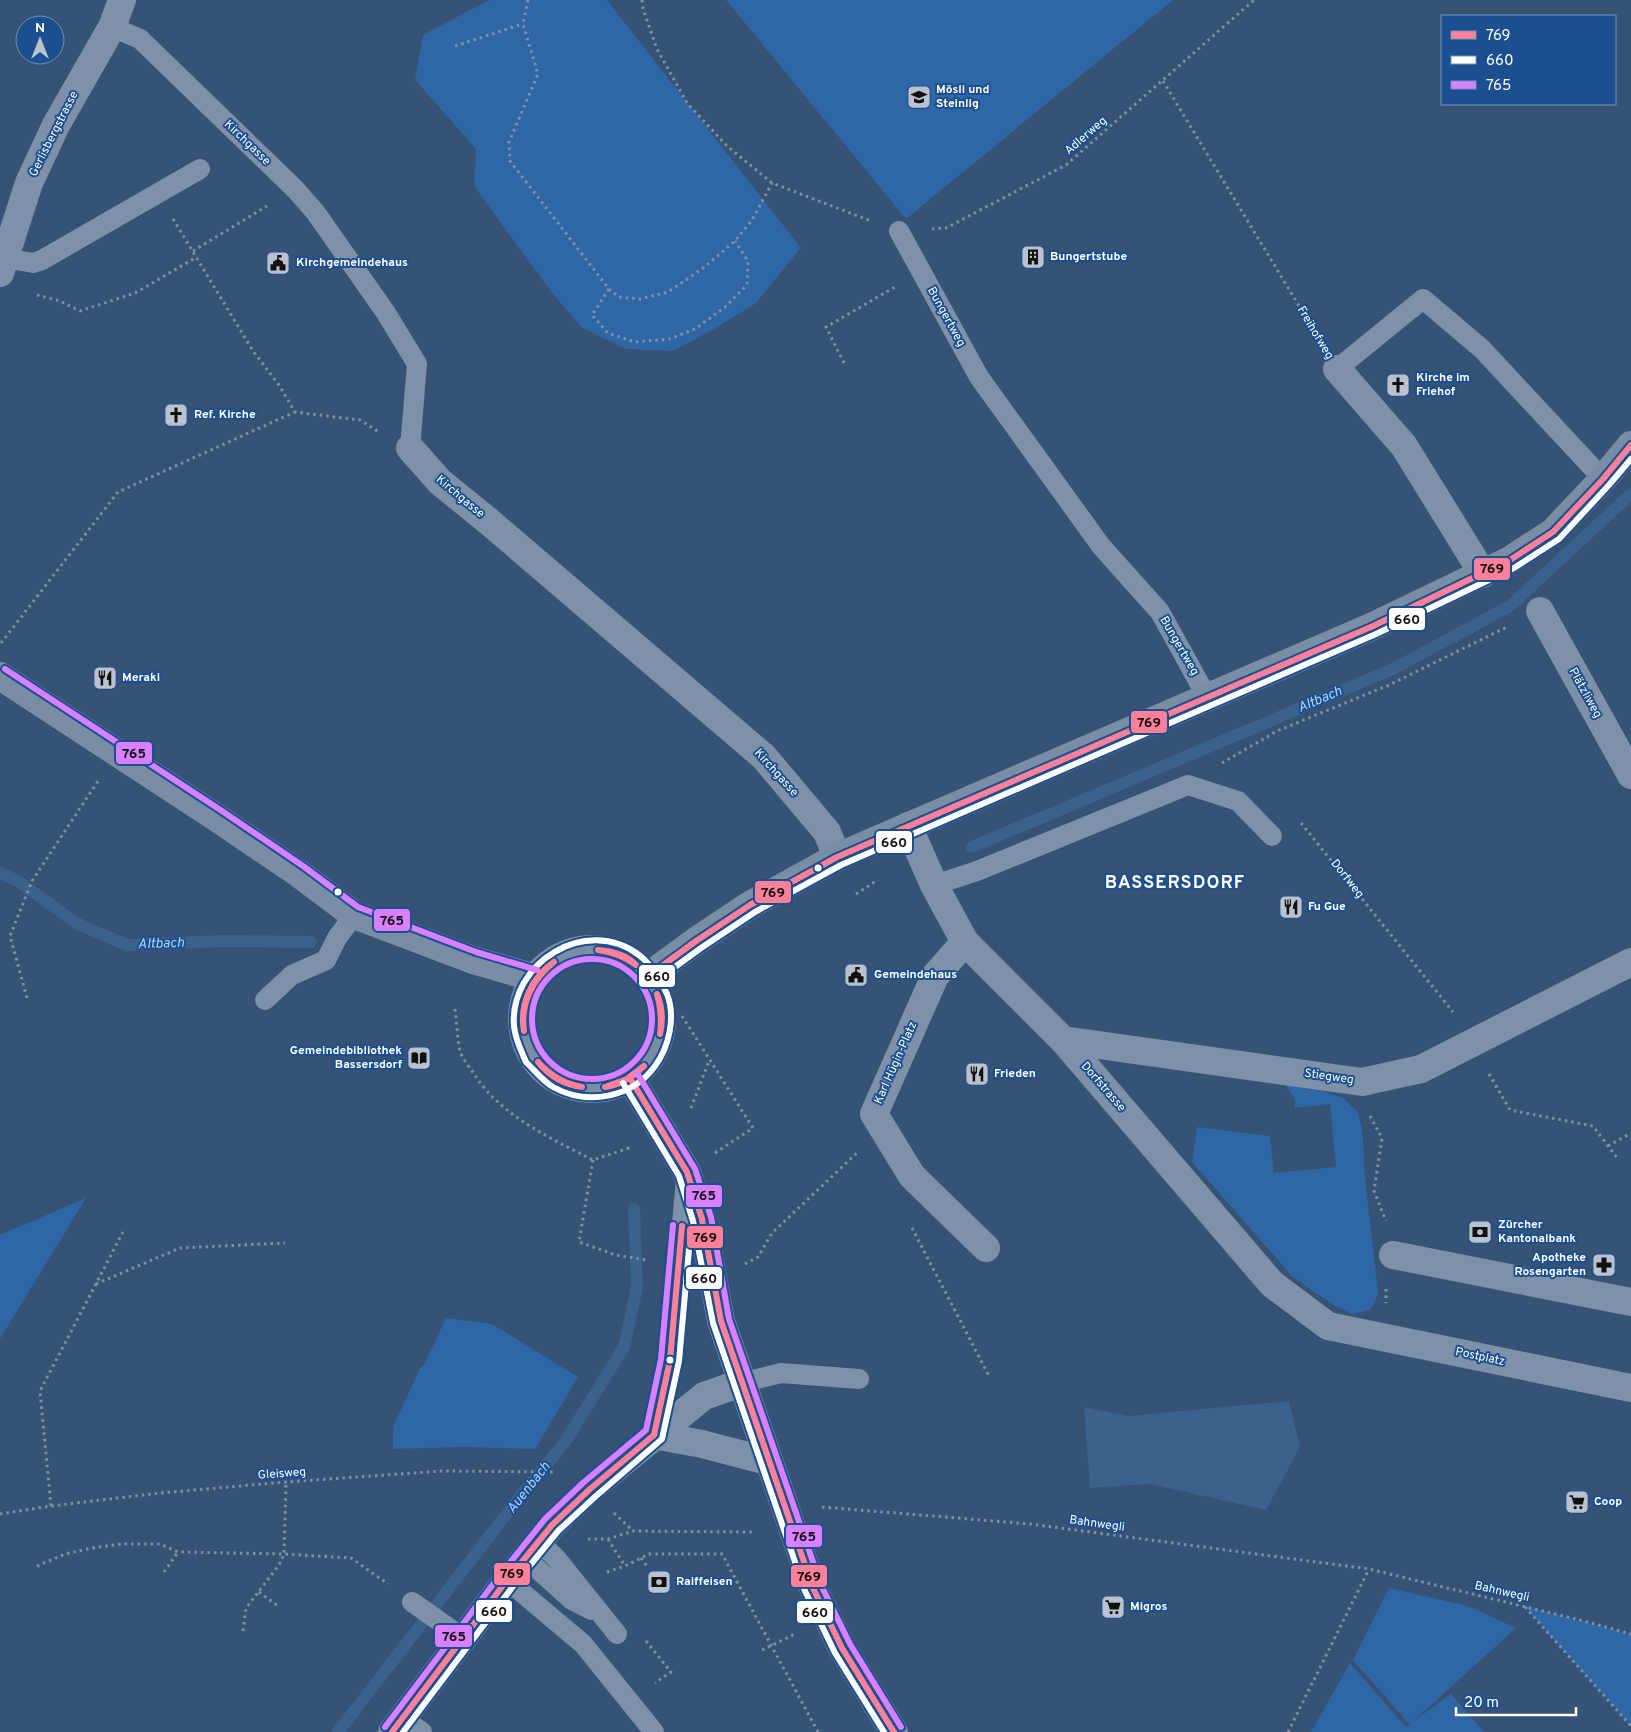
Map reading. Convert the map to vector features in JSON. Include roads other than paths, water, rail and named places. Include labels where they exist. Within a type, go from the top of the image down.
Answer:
[{"type":"main road","points":[[648,976],[750,905],[838,857],[1373,626],[1510,560],[1553,532],[1603,479],[1631,445]]},
{"type":"main road","points":[[0,676],[234,829],[298,873],[354,915],[473,960],[535,978]]},
{"type":"main road","points":[[591,949],[612,952],[632,961],[648,976],[659,995],[663,1017],[660,1039],[650,1058],[630,1078],[615,1086],[591,1089],[568,1085],[548,1073],[534,1058],[525,1038],[522,1018],[526,997],[535,978],[550,963],[570,953],[591,949]]},
{"type":"main road","points":[[630,1078],[687,1172],[702,1220],[721,1321],[813,1588],[842,1648],[894,1732]]},
{"type":"street","name":"Gerlisbergstrasse","points":[[2,266],[29,183],[52,133],[112,27],[122,0]]},
{"type":"street","name":"Freihofweg","points":[[1337,369],[1404,446],[1483,574]]},
{"type":"street","name":"Kirchgasse","points":[[410,448],[440,482],[764,757],[827,832],[838,857]]},
{"type":"street","name":"Plätzliweg","points":[[1540,611],[1631,775]]},
{"type":"street","name":"Dorfstrasse","points":[[908,826],[934,885],[965,942],[1063,1040],[1272,1284],[1328,1326]]},
{"type":"street","name":"Karl Hügin-Platz","points":[[965,942],[936,976],[874,1114],[912,1176],[986,1248]]},
{"type":"street","name":"Stiegweg","points":[[1063,1040],[1362,1082],[1421,1069],[1631,962]]},
{"type":"street","points":[[1393,1255],[1631,1302]]},
{"type":"street","name":"Postplatz","points":[[1328,1326],[1631,1388]]},
{"type":"street","points":[[405,1727],[456,1633],[507,1580],[552,1525],[590,1489],[704,1396],[741,1383]]},
{"type":"street","points":[[654,1435],[768,1460]]},
{"type":"lane","name":"Kirchgasse","points":[[112,27],[140,39],[316,213],[386,313],[417,364],[410,448]]},
{"type":"lane","points":[[2,266],[34,263],[42,260],[200,169]]},
{"type":"lane","name":"Bungertweg","points":[[899,231],[979,377],[1101,546],[1160,612],[1207,698]]},
{"type":"lane","points":[[1337,369],[1423,299],[1482,349],[1603,479]]},
{"type":"lane","points":[[934,885],[978,871],[1188,785],[1238,801],[1272,836]]},
{"type":"lane","points":[[265,1000],[292,975],[326,960],[336,938],[354,915]]},
{"type":"lane","points":[[654,1435],[670,1360],[687,1172]]},
{"type":"lane","points":[[741,1383],[782,1373],[859,1379]]},
{"type":"lane","points":[[532,1550],[556,1558],[599,1614],[617,1634]]},
{"type":"lane","points":[[507,1580],[583,1644],[654,1732]]},
{"type":"lane","points":[[412,1602],[456,1633]]},
{"type":"waterway","name":"Altbach","points":[[972,847],[1393,669],[1510,606],[1631,494]]},
{"type":"waterway","name":"Altbach","points":[[0,873],[18,881],[76,923],[127,945],[225,941],[311,942]]},
{"type":"waterway","name":"Auenbach","points":[[338,1732],[515,1503],[565,1442],[624,1347],[637,1287],[634,1209]]},
{"type":"place","name":"Mösli und Steinlig","points":[[919,97]]},
{"type":"place","name":"Bungertstube","points":[[1033,257]]},
{"type":"place","name":"Kirchgemeindehaus","points":[[278,263]]},
{"type":"place","name":"Kirche im Friehof","points":[[1398,385]]},
{"type":"place","name":"Ref. Kirche","points":[[176,415]]},
{"type":"place","name":"Meraki","points":[[105,678]]},
{"type":"place","name":"Fu Gue","points":[[1291,907]]},
{"type":"place","name":"Gemeindehaus","points":[[856,975]]},
{"type":"place","name":"Gemeindebibliothek Bassersdorf","points":[[419,1058]]},
{"type":"place","name":"Frieden","points":[[977,1074]]},
{"type":"place","name":"Zürcher Kantonalbank","points":[[1480,1232]]},
{"type":"place","name":"Apotheke Rosengarten","points":[[1604,1265]]},
{"type":"place","name":"Coop","points":[[1577,1502]]},
{"type":"place","name":"Raiffeisen","points":[[659,1582]]},
{"type":"place","name":"Migros","points":[[1113,1607]]},
{"type":"district","name":"BASSERSDORF","points":[[1175,883]]}]
